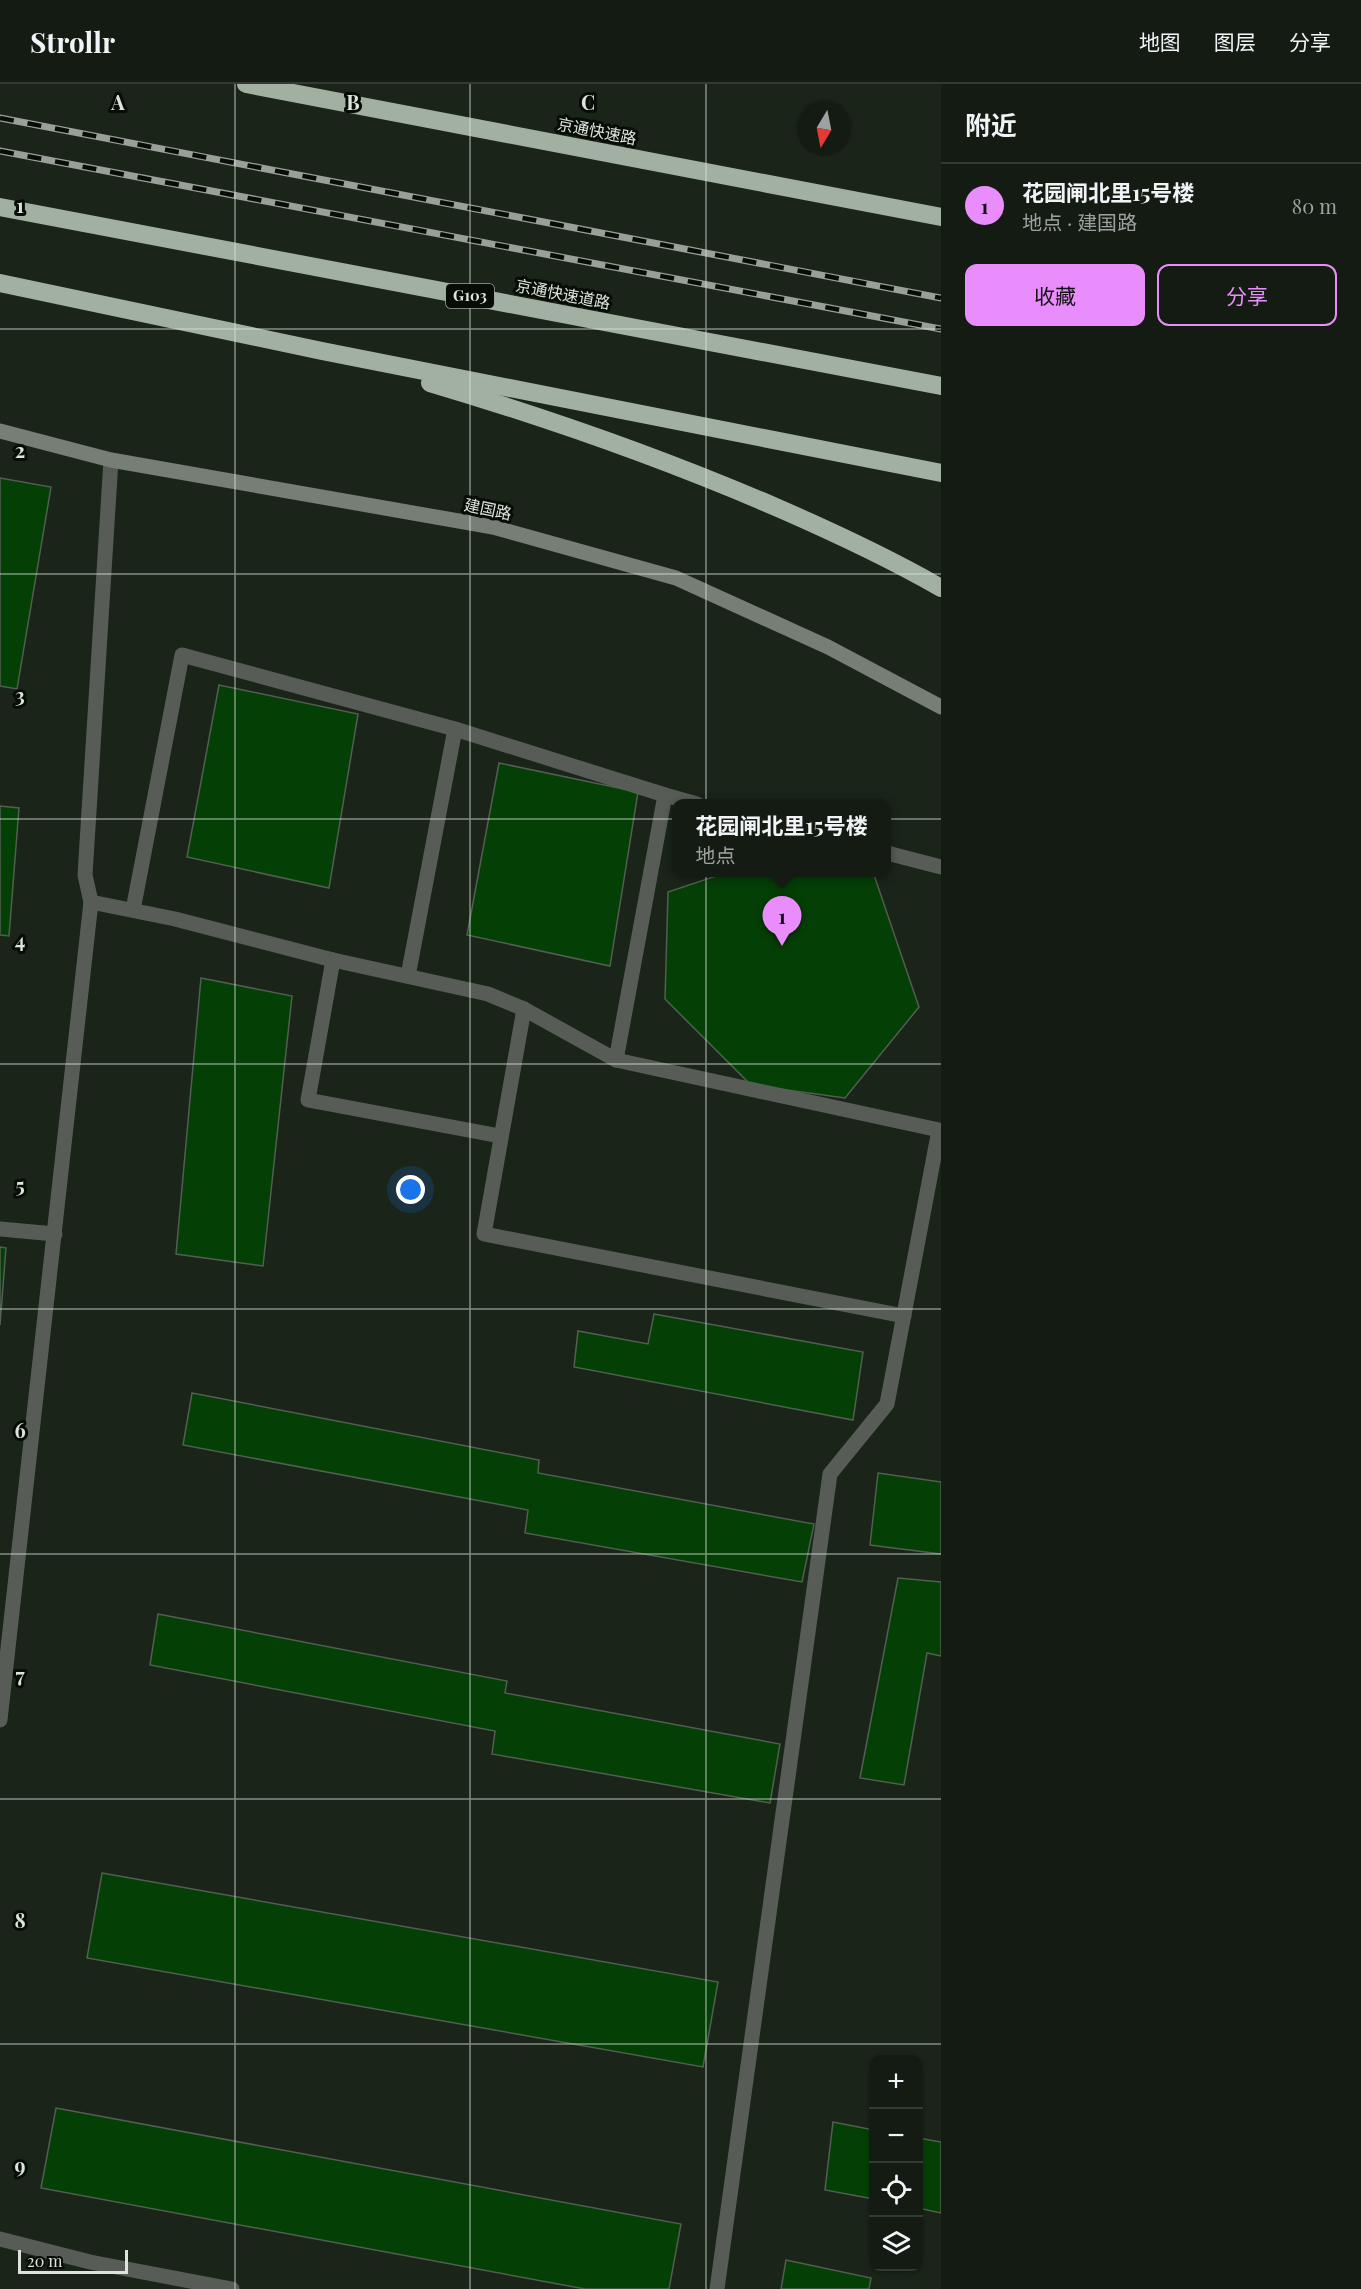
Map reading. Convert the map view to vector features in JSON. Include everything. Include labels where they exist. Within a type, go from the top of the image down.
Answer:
[{"type":"highway","name":"京通快速路","points":[[246,84],[941,217]]},
{"type":"highway","name":"京通快速道路","points":[[0,207],[941,386]]},
{"type":"highway","points":[[0,283],[322,351],[941,473]]},
{"type":"highway","points":[[322,351],[464,393],[602,438],[718,482],[833,532],[941,588]]},
{"type":"main road","name":"建国路","points":[[0,431],[111,460],[493,527],[676,578],[828,647],[941,707]]},
{"type":"street","points":[[0,1720],[91,902],[85,875],[111,460]]},
{"type":"street","points":[[133,910],[183,655],[455,729],[680,799]]},
{"type":"street","points":[[408,976],[455,729]]},
{"type":"street","points":[[616,1060],[665,795]]},
{"type":"street","points":[[891,854],[941,867]]},
{"type":"street","points":[[91,902],[175,919],[333,960],[488,994],[524,1009],[616,1060],[940,1127],[887,1404],[830,1474],[717,2289]]},
{"type":"street","points":[[333,960],[308,1100],[500,1136]]},
{"type":"street","points":[[524,1009],[484,1234],[904,1317]]},
{"type":"street","points":[[0,1228],[55,1234]]},
{"type":"street","points":[[0,2239],[90,2262],[232,2289]]},
{"type":"building","points":[[0,478],[51,487],[17,689],[0,686]]},
{"type":"building","points":[[219,685],[358,714],[329,888],[187,857]]},
{"type":"building","points":[[499,763],[638,792],[610,966],[467,935]]},
{"type":"building","points":[[0,806],[19,808],[9,936],[0,935]]},
{"type":"building","points":[[713,877],[875,877],[919,1007],[845,1098],[751,1085],[665,999],[668,892]]},
{"type":"building","points":[[201,978],[292,996],[263,1266],[176,1254]]},
{"type":"building","points":[[0,1247],[6,1248],[0,1325]]},
{"type":"building","points":[[654,1314],[863,1352],[853,1420],[574,1367],[578,1331],[648,1344]]},
{"type":"building","points":[[192,1393],[539,1460],[538,1473],[814,1524],[802,1582],[525,1533],[528,1510],[183,1445]]},
{"type":"building","points":[[878,1473],[941,1482],[941,1554],[870,1545]]},
{"type":"building","points":[[898,1578],[941,1582],[941,1656],[927,1653],[904,1785],[860,1778]]},
{"type":"building","points":[[158,1614],[507,1681],[505,1693],[780,1744],[770,1803],[492,1754],[495,1731],[150,1665]]},
{"type":"building","points":[[102,1873],[718,1982],[703,2067],[87,1958]]},
{"type":"building","points":[[56,2108],[681,2224],[669,2289],[585,2289],[41,2188]]},
{"type":"building","points":[[833,2122],[869,2129],[869,2198],[825,2190]]},
{"type":"building","points":[[923,2139],[941,2142],[941,2213],[923,2209]]},
{"type":"building","points":[[786,2260],[871,2278],[869,2289],[781,2289]]},
{"type":"railway","points":[[0,118],[941,298]]},
{"type":"railway","points":[[0,151],[941,329]]},
{"type":"place","name":"花园闸北里15号楼","points":[[782,946]]}]
